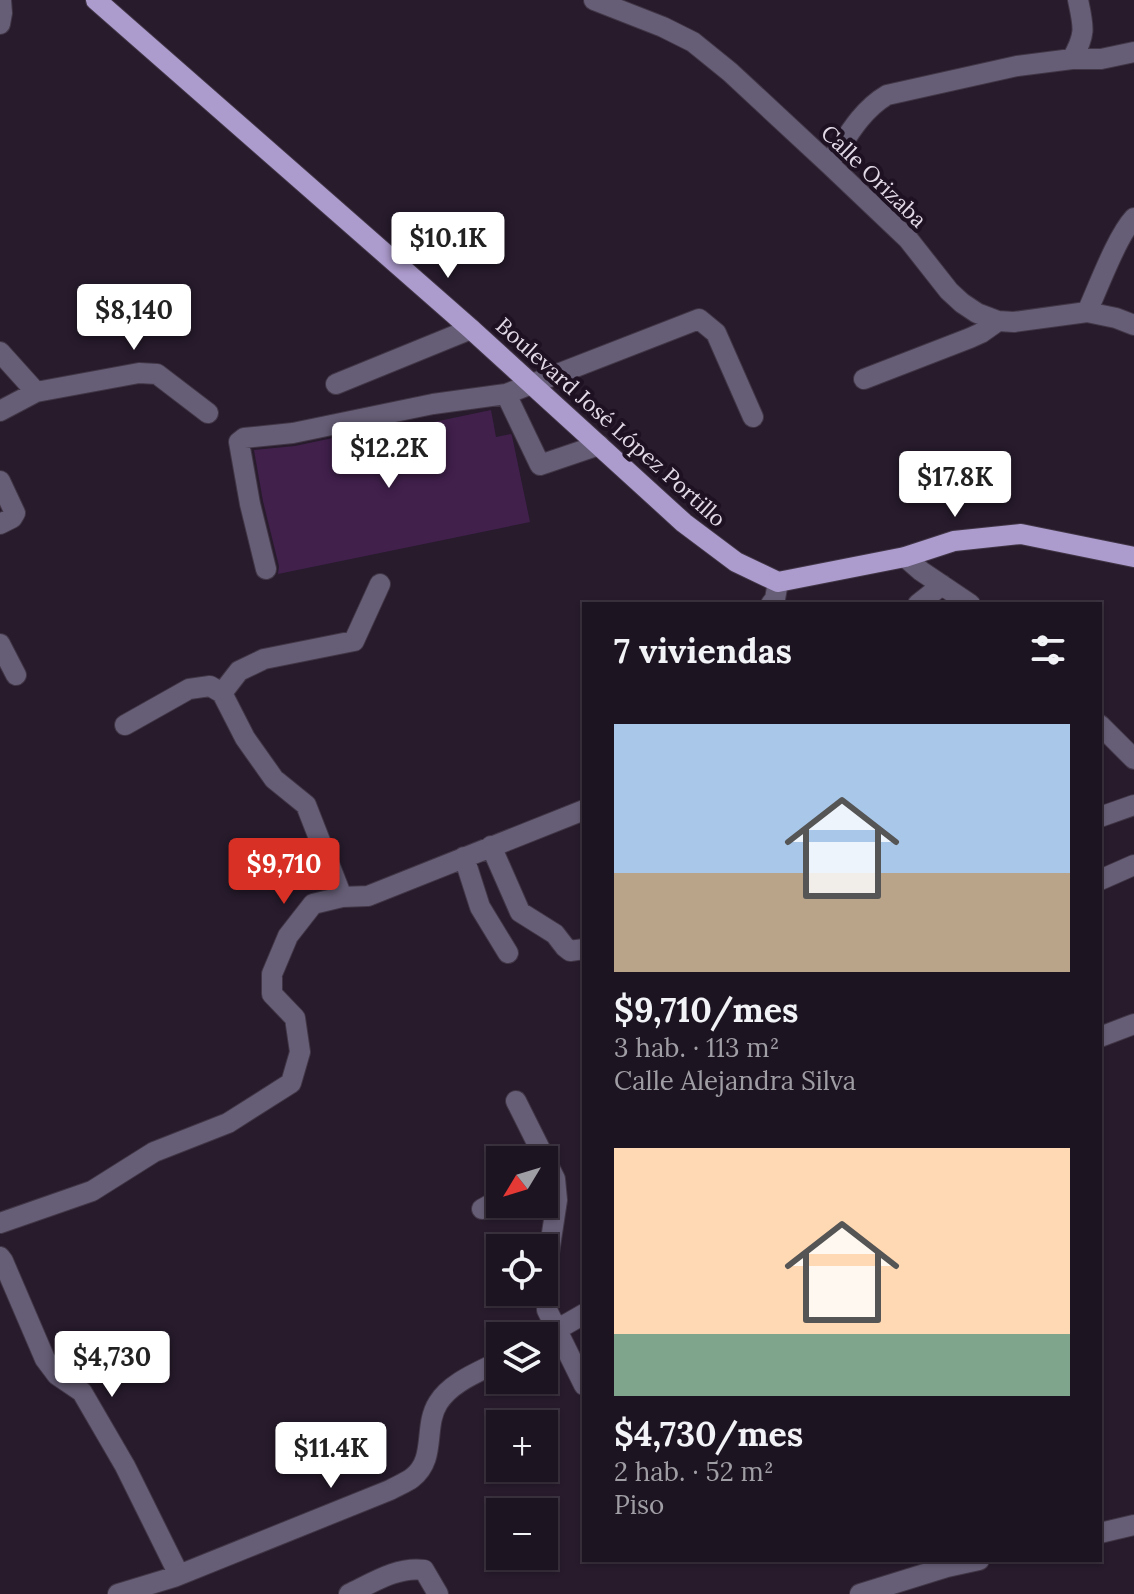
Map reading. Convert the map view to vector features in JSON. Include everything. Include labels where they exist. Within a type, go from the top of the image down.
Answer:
[{"type":"main road","name":"Boulevard José López Portillo","points":[[96,0],[471,329],[684,523],[736,562],[778,582]]},
{"type":"main road","points":[[778,582],[905,557],[954,541],[1021,534],[1134,557]]},
{"type":"street","points":[[1,0],[1,23]]},
{"type":"street","name":"Calle Orizaba","points":[[594,0],[693,42],[730,72],[908,239],[949,291],[977,313],[998,321],[1014,322],[1087,312],[1134,325]]},
{"type":"street","points":[[1072,59],[1081,43],[1084,27],[1078,0]]},
{"type":"street","points":[[829,164],[863,114],[887,95],[1017,66],[1072,59],[1101,59],[1134,52]]},
{"type":"street","points":[[1087,312],[1115,250],[1134,218]]},
{"type":"street","points":[[266,569],[239,442],[244,438],[293,433],[433,404],[506,394],[699,319],[716,333],[753,417]]},
{"type":"street","points":[[864,379],[970,338],[998,321]]},
{"type":"street","points":[[336,384],[471,329]]},
{"type":"street","points":[[0,352],[36,392]]},
{"type":"street","points":[[0,411],[36,392],[139,373],[157,374],[208,413]]},
{"type":"street","points":[[506,394],[540,465],[599,445]]},
{"type":"street","points":[[0,481],[15,513],[0,524]]},
{"type":"street","points":[[905,557],[967,602]]},
{"type":"street","points":[[773,602],[778,582]]},
{"type":"street","points":[[222,693],[239,671],[264,659],[354,641],[380,584]]},
{"type":"street","points":[[921,602],[942,585]]},
{"type":"street","points":[[0,644],[16,675]]},
{"type":"street","points":[[125,725],[189,689],[210,686],[222,693],[245,738],[274,779],[306,805],[342,897]]},
{"type":"street","points":[[1102,727],[1134,759]]},
{"type":"street","points":[[1102,816],[1134,805]]},
{"type":"street","points":[[0,1223],[92,1191],[154,1152],[228,1123],[291,1083],[300,1052],[295,1018],[272,994],[272,974],[288,936],[313,904],[342,897],[368,896],[582,811]]},
{"type":"street","points":[[491,846],[520,912],[555,934],[570,951],[582,949]]},
{"type":"street","points":[[464,857],[480,907],[508,953]]},
{"type":"street","points":[[1102,879],[1134,865]]},
{"type":"street","points":[[1102,1036],[1134,1024]]},
{"type":"street","points":[[516,1101],[536,1146]]},
{"type":"street","points":[[549,1322],[546,1273],[554,1218]]},
{"type":"street","points":[[0,1257],[45,1359],[57,1375],[82,1392],[125,1466],[179,1575]]},
{"type":"street","points":[[558,1330],[582,1315]]},
{"type":"street","points":[[558,1345],[582,1382]]},
{"type":"street","points":[[118,1594],[179,1575],[390,1490],[413,1477],[423,1466],[429,1452],[431,1421],[438,1403],[454,1386],[486,1369]]},
{"type":"street","points":[[1102,1533],[1134,1525]]},
{"type":"street","points":[[860,1594],[970,1562]]},
{"type":"street","points":[[349,1594],[401,1570],[424,1570],[438,1594]]},
{"type":"building","points":[[491,410],[496,437],[512,436],[530,522],[278,574],[279,566],[254,450],[295,446],[371,430],[372,435]]}]
